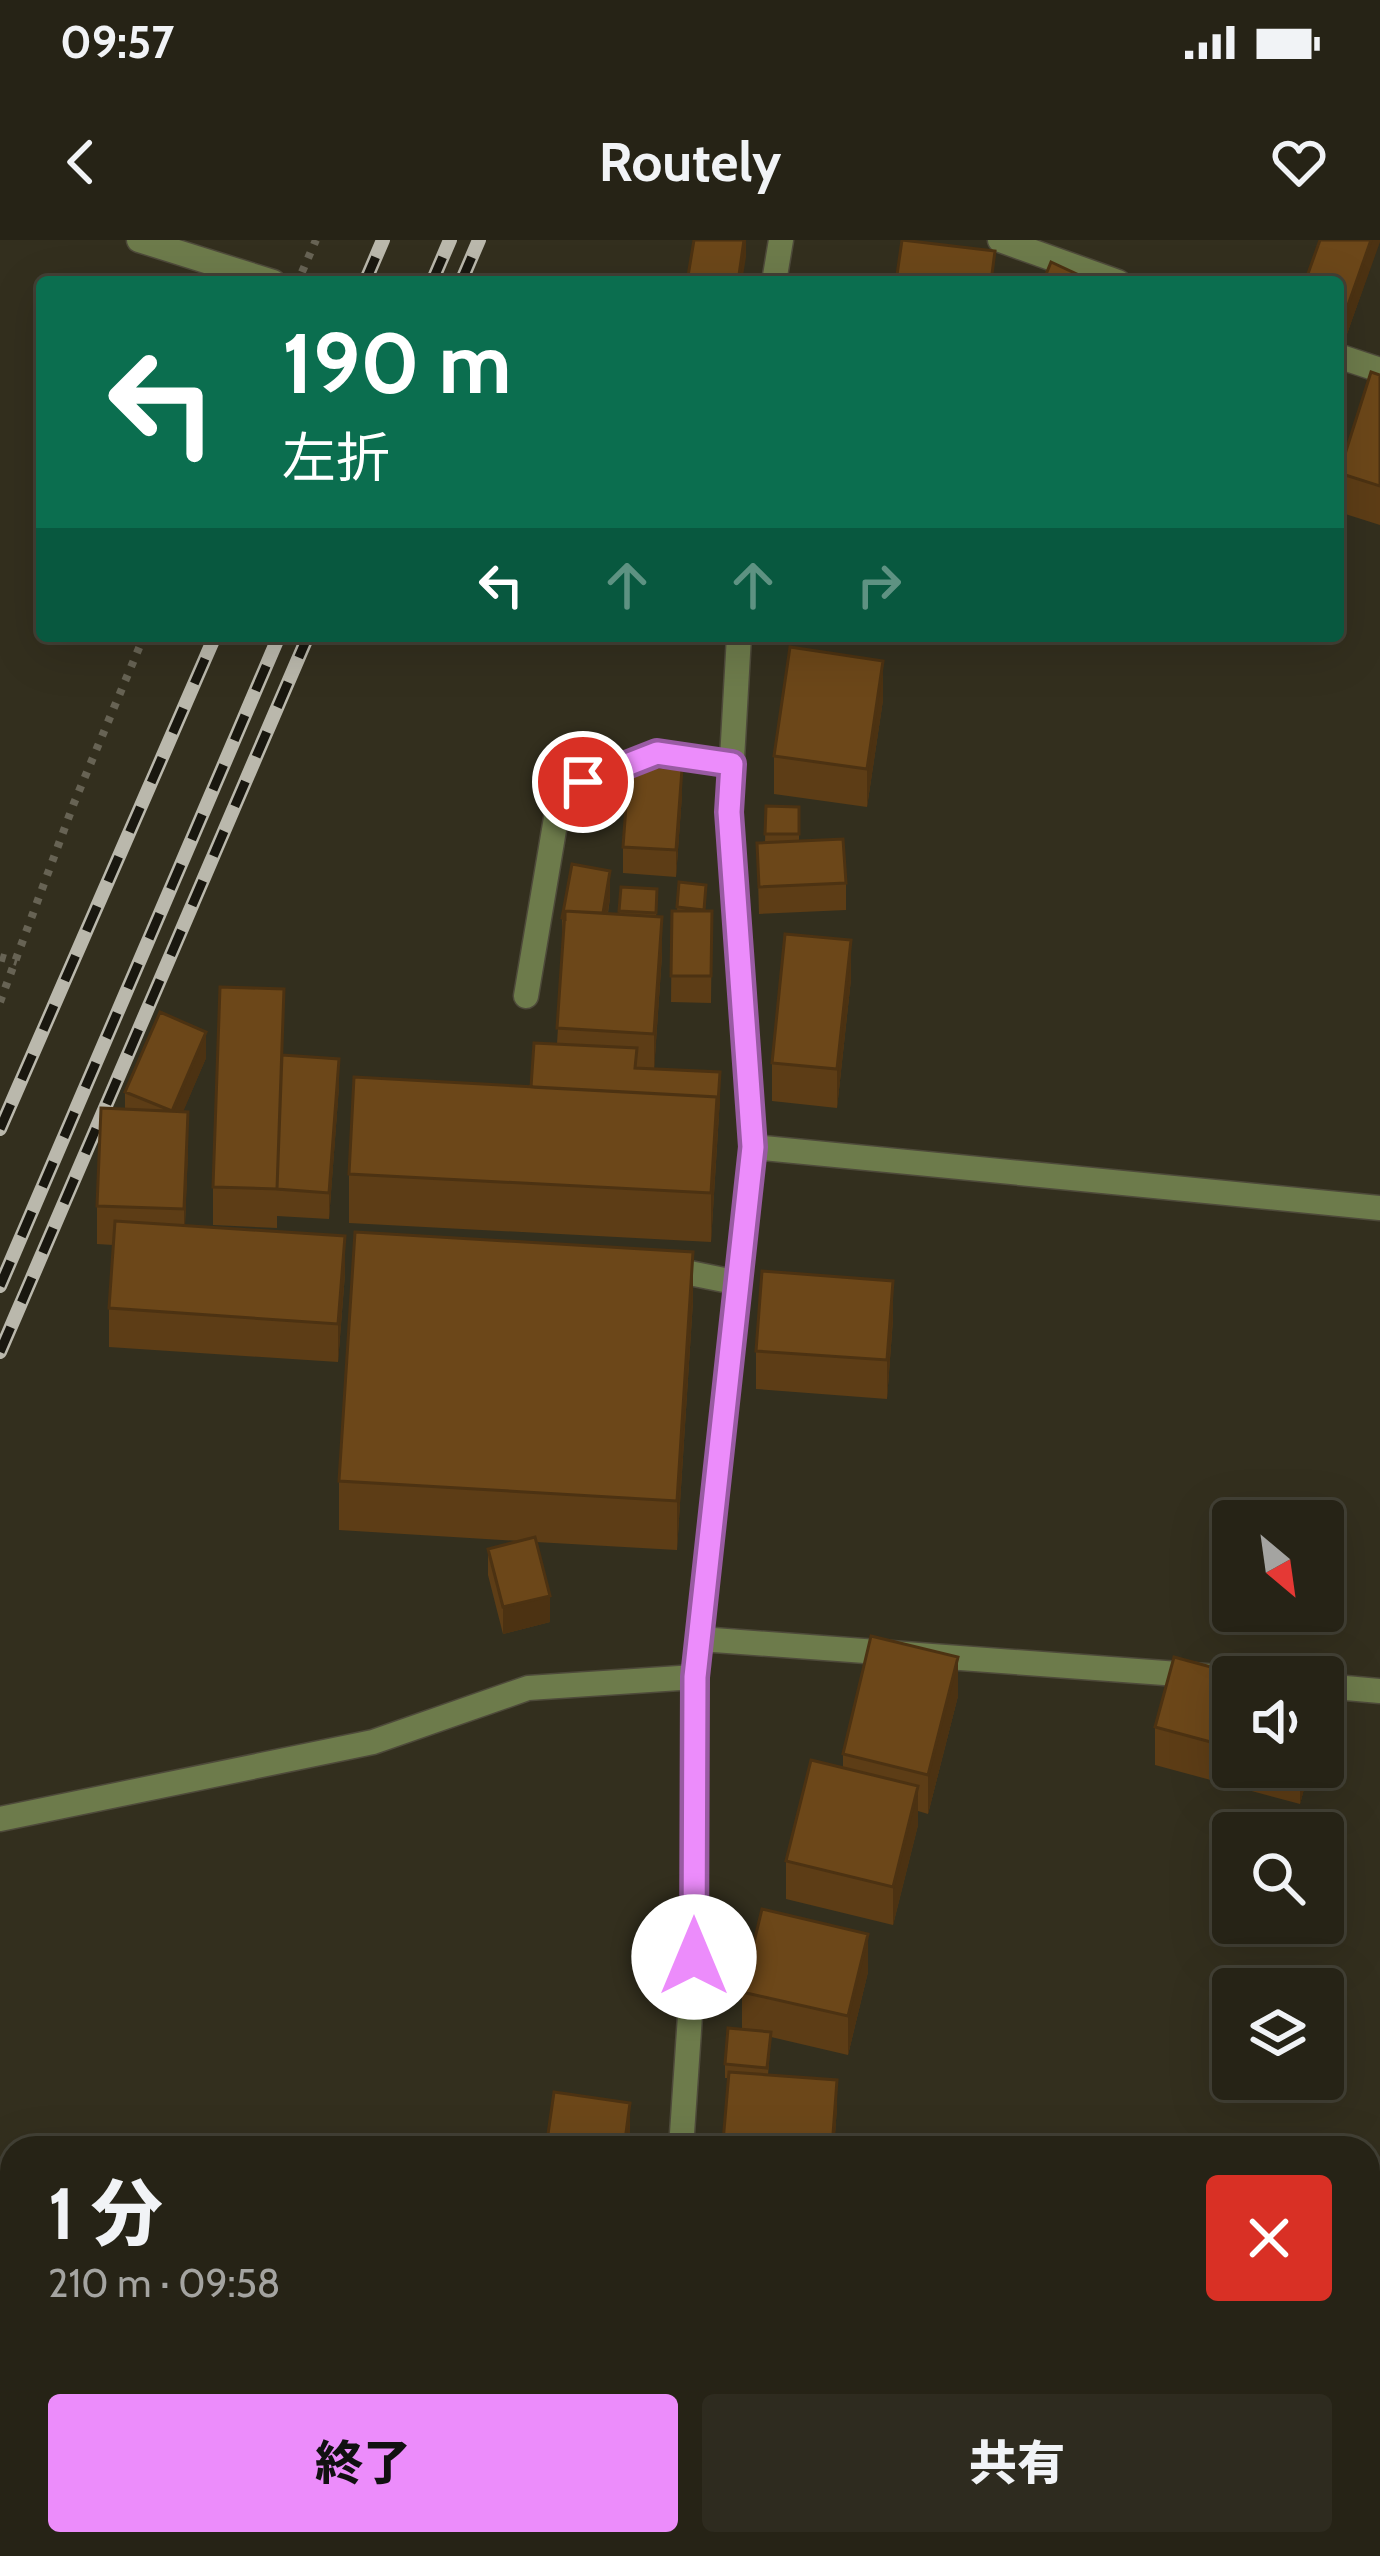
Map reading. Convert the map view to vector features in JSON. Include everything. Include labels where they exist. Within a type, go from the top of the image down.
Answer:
[{"type":"street","points":[[139,240],[253,276]]},
{"type":"street","points":[[775,276],[782,240]]},
{"type":"street","points":[[1000,240],[1101,276]]},
{"type":"street","points":[[1344,358],[1380,370]]},
{"type":"street","points":[[682,2136],[694,1957],[695,1677],[753,1147],[729,812],[739,642]]},
{"type":"street","points":[[526,996],[556,818],[583,782],[657,753],[732,764]]},
{"type":"street","points":[[753,1147],[1380,1208]]},
{"type":"street","points":[[629,1261],[739,1282]]},
{"type":"street","points":[[700,1639],[1212,1676]]},
{"type":"street","points":[[0,1819],[373,1742],[528,1688],[695,1677]]},
{"type":"street","points":[[1344,1688],[1380,1691]]},
{"type":"path","points":[[301,276],[316,240]]},
{"type":"path","points":[[0,1002],[74,803],[141,642]]},
{"type":"path","points":[[0,957],[17,962]]},
{"type":"building","points":[[694,240],[744,240],[739,276],[688,276]]},
{"type":"building","points":[[902,240],[995,251],[992,276],[897,276]]},
{"type":"building","points":[[1320,240],[1371,240],[1347,308],[1344,276],[1307,276]]},
{"type":"building","points":[[1051,262],[1081,276],[1045,276]]},
{"type":"building","points":[[1371,372],[1380,375],[1380,486],[1344,475],[1344,457]]},
{"type":"building","points":[[790,647],[883,661],[867,769],[774,756]]},
{"type":"building","points":[[629,765],[682,769],[676,850],[623,847]]},
{"type":"building","points":[[766,806],[799,807],[799,834],[765,834]]},
{"type":"building","points":[[843,839],[846,883],[759,887],[757,843]]},
{"type":"building","points":[[572,864],[610,871],[603,913],[565,911],[562,918]]},
{"type":"building","points":[[679,882],[706,885],[704,910],[677,907]]},
{"type":"building","points":[[621,887],[657,889],[656,913],[619,911]]},
{"type":"building","points":[[565,911],[662,917],[654,1034],[557,1028]]},
{"type":"building","points":[[672,911],[712,911],[711,976],[671,976]]},
{"type":"building","points":[[785,934],[851,940],[837,1069],[772,1063]]},
{"type":"building","points":[[220,987],[284,989],[277,1189],[213,1187]]},
{"type":"building","points":[[160,1012],[206,1032],[172,1111],[125,1092]]},
{"type":"building","points":[[534,1043],[637,1048],[635,1068],[720,1072],[717,1119],[717,1097],[531,1087]]},
{"type":"building","points":[[282,1055],[339,1059],[329,1193],[277,1189]]},
{"type":"building","points":[[354,1077],[717,1097],[711,1193],[349,1174]]},
{"type":"building","points":[[101,1108],[188,1112],[184,1209],[97,1206]]},
{"type":"building","points":[[115,1221],[345,1236],[338,1324],[109,1308]]},
{"type":"building","points":[[355,1232],[693,1252],[677,1501],[339,1481]]},
{"type":"building","points":[[762,1271],[893,1281],[887,1360],[756,1351]]},
{"type":"building","points":[[535,1537],[550,1596],[503,1607],[488,1549]]},
{"type":"building","points":[[871,1636],[958,1657],[928,1775],[843,1754]]},
{"type":"building","points":[[1174,1657],[1212,1667],[1212,1742],[1155,1727]]},
{"type":"building","points":[[811,1760],[918,1786],[893,1887],[786,1861]]},
{"type":"building","points":[[762,1909],[868,1934],[848,2016],[742,1992]]},
{"type":"building","points":[[728,2028],[771,2032],[767,2068],[725,2064]]},
{"type":"building","points":[[729,2072],[837,2080],[833,2136],[724,2136]]},
{"type":"building","points":[[554,2092],[630,2103],[626,2136],[548,2136]]},
{"type":"railway","points":[[368,276],[383,240]]},
{"type":"railway","points":[[435,276],[450,240]]},
{"type":"railway","points":[[464,276],[479,240]]},
{"type":"railway","points":[[0,1129],[212,642]]},
{"type":"railway","points":[[0,1286],[276,642]]},
{"type":"railway","points":[[0,1352],[305,642]]},
{"type":"route","points":[[583,782],[657,753],[732,764],[729,812],[753,1147],[695,1677],[694,1957]]}]
